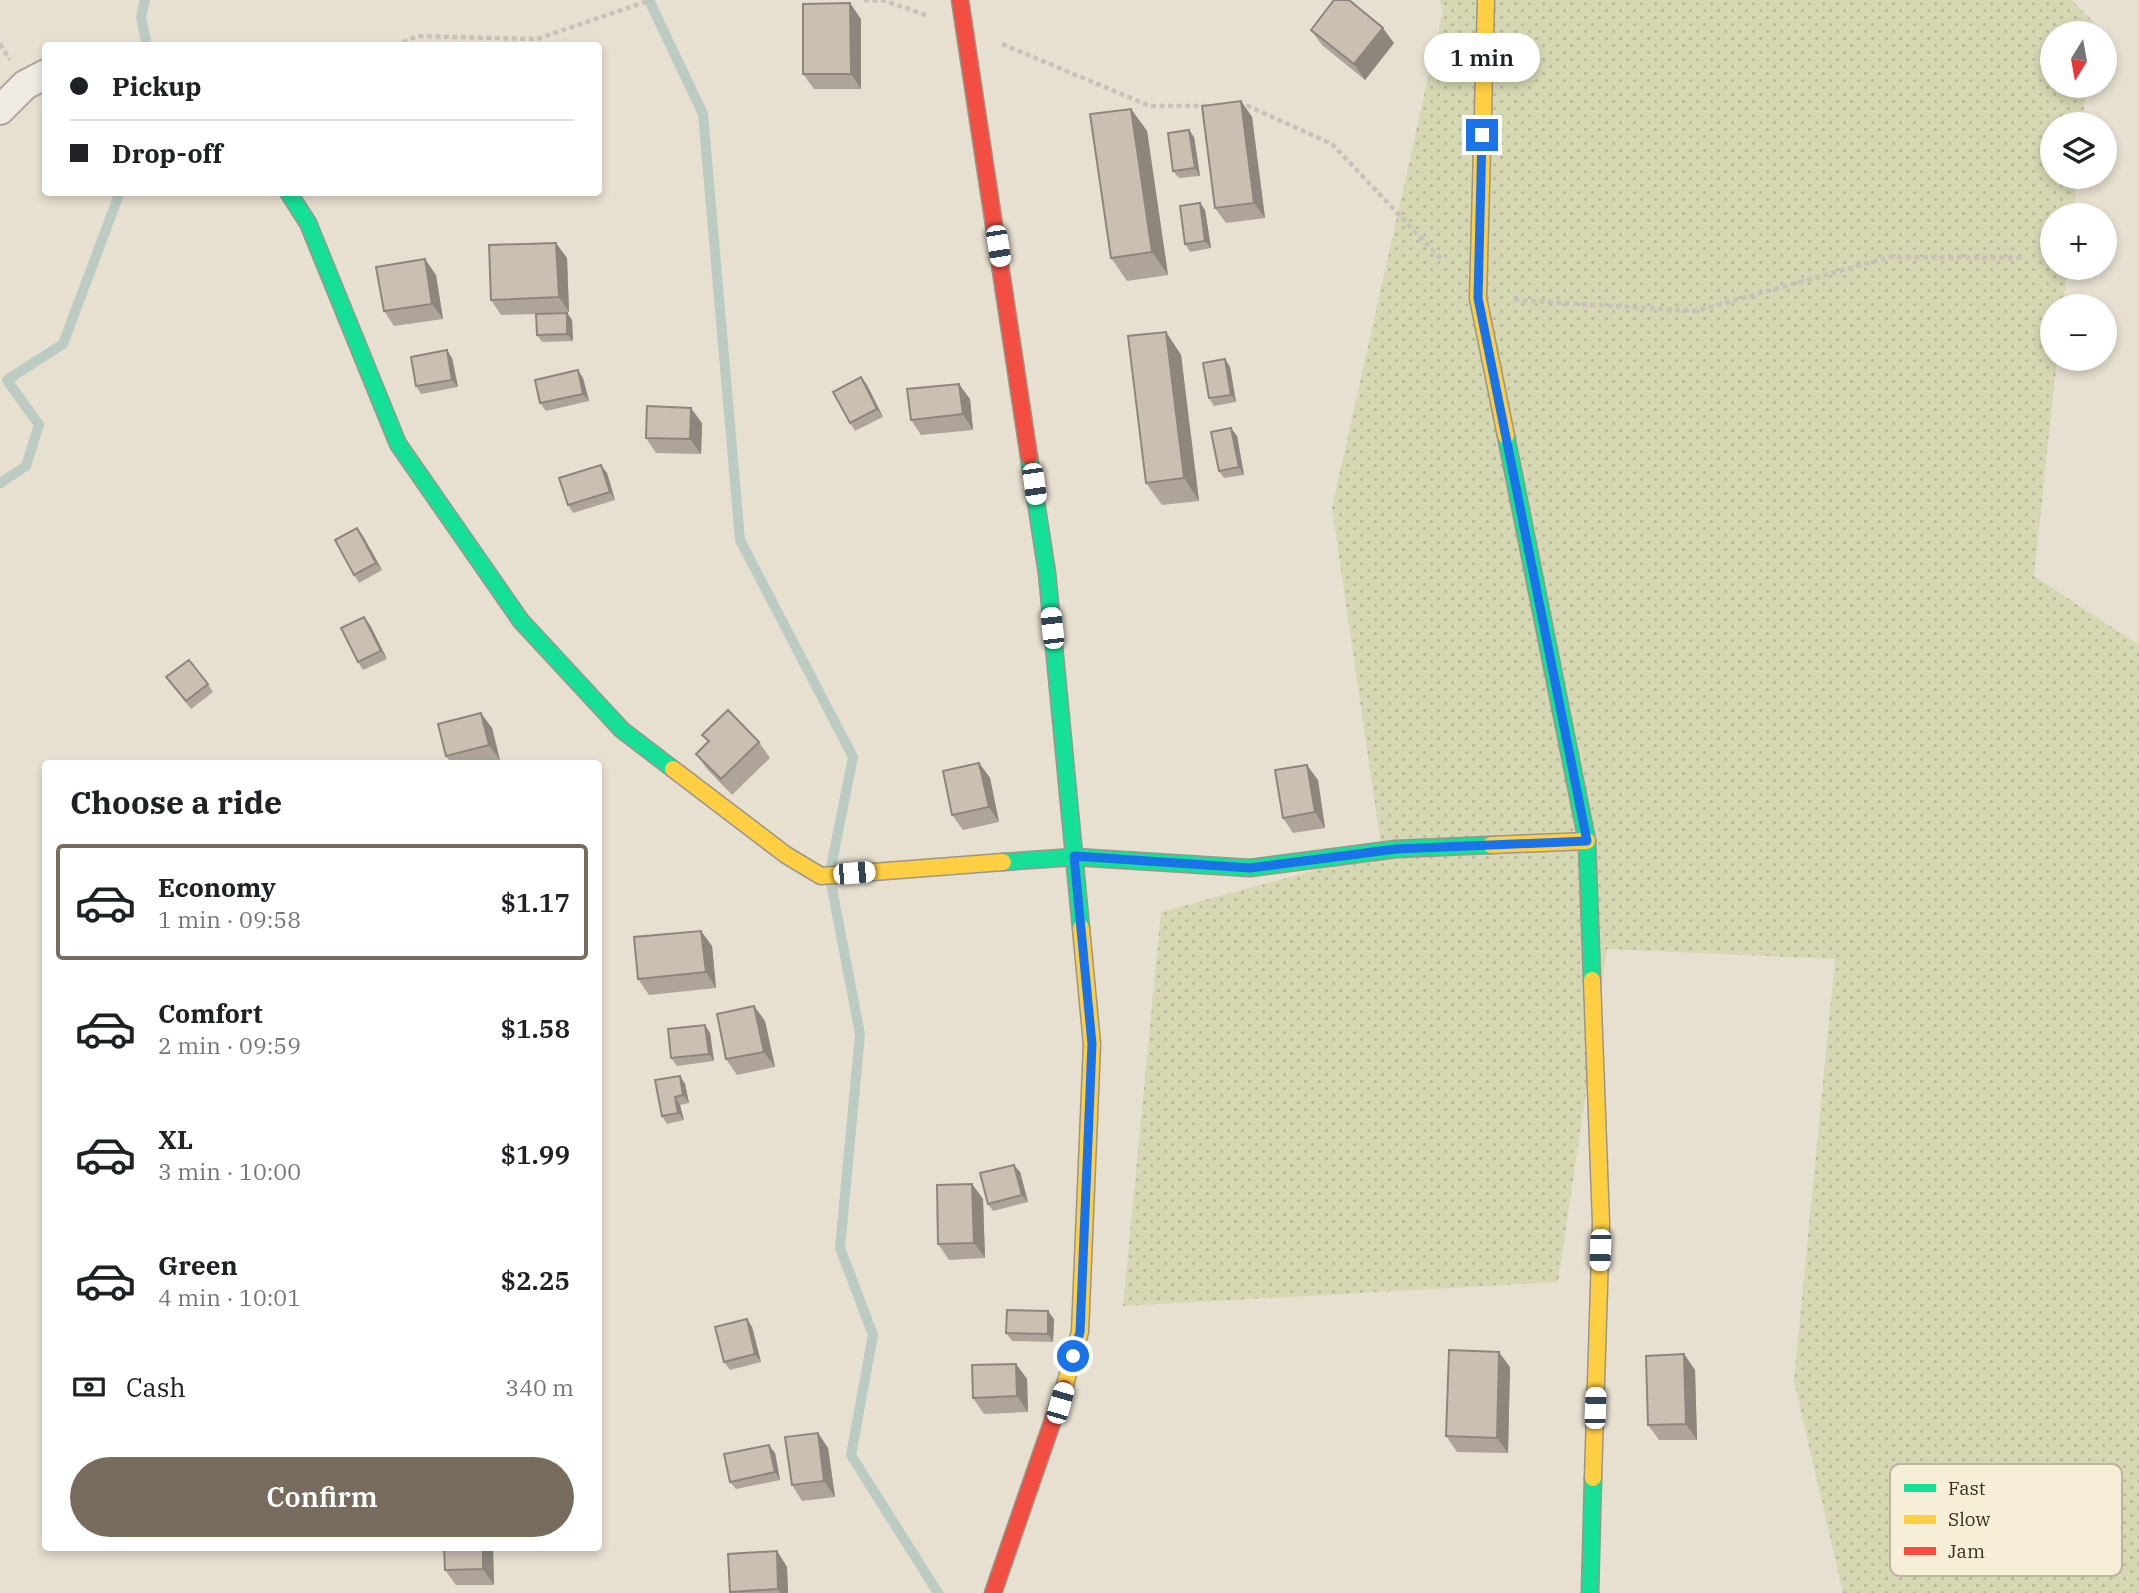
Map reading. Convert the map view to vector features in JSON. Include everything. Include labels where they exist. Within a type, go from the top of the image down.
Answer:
[{"type":"street","points":[[960,0],[1045,561],[1092,1044],[1080,1332],[1053,1427],[993,1593]]},
{"type":"street","points":[[1486,0],[1478,298],[1587,841],[1601,1223],[1590,1593]]},
{"type":"street","points":[[0,110],[25,85],[42,76]]},
{"type":"street","points":[[291,196],[308,223],[398,444],[521,621],[622,730],[786,855],[821,876],[1074,856],[1250,868],[1396,849],[1587,841]]},
{"type":"path","points":[[403,42],[416,36],[537,39],[651,0]]},
{"type":"path","points":[[864,0],[885,1],[962,26]]},
{"type":"green space","points":[[1440,0],[2071,0],[2093,21],[2040,21],[2040,98],[2085,98],[2084,112],[2040,112],[2040,189],[2076,189],[2074,203],[2040,203],[2040,280],[2066,280],[2064,294],[2040,294],[2040,371],[2056,371],[2034,576],[2139,645],[2139,1593],[1843,1593],[1794,1381],[1835,959],[1607,949],[1558,1282],[1123,1306],[1161,912],[1382,852],[1332,508],[1443,11]]},
{"type":"building","points":[[1334,0],[1349,0],[1383,28],[1354,64],[1311,30]]},
{"type":"building","points":[[850,3],[851,74],[803,74],[803,4]]},
{"type":"building","points":[[1241,101],[1254,203],[1215,208],[1202,106]]},
{"type":"building","points":[[1131,109],[1152,252],[1111,258],[1090,114]]},
{"type":"building","points":[[1189,130],[1195,168],[1173,171],[1168,133]]},
{"type":"building","points":[[1200,203],[1205,241],[1185,244],[1180,206]]},
{"type":"building","points":[[556,243],[559,297],[491,300],[489,245]]},
{"type":"building","points":[[425,259],[432,304],[384,311],[376,267]]},
{"type":"building","points":[[567,313],[567,334],[537,335],[536,314]]},
{"type":"building","points":[[1166,332],[1184,478],[1146,483],[1128,336]]},
{"type":"building","points":[[447,350],[452,380],[416,386],[411,357]]},
{"type":"building","points":[[1225,359],[1231,395],[1209,398],[1203,363]]},
{"type":"building","points":[[578,370],[583,394],[540,403],[535,380]]},
{"type":"building","points":[[861,377],[877,409],[850,423],[833,392]]},
{"type":"building","points":[[959,384],[963,414],[911,420],[907,389]]},
{"type":"building","points":[[647,406],[691,408],[690,439],[646,438]]},
{"type":"building","points":[[1231,428],[1239,467],[1219,471],[1211,432]]},
{"type":"building","points":[[601,465],[610,492],[568,505],[559,478]]},
{"type":"building","points":[[357,528],[376,563],[354,575],[335,540]]},
{"type":"building","points":[[364,617],[381,651],[358,662],[341,628]]},
{"type":"building","points":[[189,660],[208,684],[186,701],[166,677]]},
{"type":"building","points":[[728,710],[759,742],[721,779],[696,754],[709,741],[702,735]]},
{"type":"building","points":[[481,713],[489,745],[446,756],[438,724]]},
{"type":"building","points":[[979,763],[989,807],[952,815],[943,771]]},
{"type":"building","points":[[1307,765],[1315,812],[1283,818],[1275,770]]},
{"type":"building","points":[[701,931],[706,972],[638,979],[634,937]]},
{"type":"building","points":[[754,1006],[764,1052],[726,1059],[717,1014]]},
{"type":"building","points":[[705,1025],[709,1054],[671,1058],[668,1029]]},
{"type":"building","points":[[680,1076],[683,1095],[675,1097],[678,1113],[662,1116],[655,1080]]},
{"type":"building","points":[[1014,1165],[1022,1195],[988,1204],[980,1173]]},
{"type":"building","points":[[972,1184],[974,1243],[938,1244],[937,1185]]},
{"type":"building","points":[[1007,1310],[1048,1311],[1048,1334],[1006,1333]]},
{"type":"building","points":[[747,1319],[755,1354],[724,1362],[715,1327]]},
{"type":"building","points":[[1449,1350],[1499,1352],[1497,1438],[1446,1436]]},
{"type":"building","points":[[1684,1354],[1686,1424],[1648,1425],[1646,1356]]},
{"type":"building","points":[[1016,1364],[1017,1396],[973,1398],[972,1365]]},
{"type":"building","points":[[818,1433],[824,1481],[792,1485],[785,1437]]},
{"type":"building","points":[[769,1445],[775,1472],[730,1482],[724,1454]]},
{"type":"building","points":[[444,1551],[483,1551],[483,1569],[445,1570]]},
{"type":"building","points":[[777,1551],[778,1589],[730,1592],[728,1554]]},
{"type":"waterway","points":[[145,0],[141,17],[146,42]]},
{"type":"waterway","points":[[649,0],[703,114],[740,540],[853,757],[831,867]]},
{"type":"waterway","points":[[0,483],[26,466],[39,425],[7,380],[63,344],[118,196]]},
{"type":"waterway","points":[[831,883],[860,1034],[840,1248],[873,1335],[851,1455],[938,1593]]},
{"type":"traffic: fast","points":[[291,196],[308,223],[398,444],[521,621],[622,730],[673,769]]},
{"type":"traffic: fast","points":[[1506,436],[1587,841],[1592,980]]},
{"type":"traffic: fast","points":[[1029,457],[1047,573],[1081,928]]},
{"type":"traffic: fast","points":[[1003,862],[1075,857],[1250,868],[1396,849],[1491,845]]},
{"type":"traffic: fast","points":[[1590,1593],[1593,1478]]},
{"type":"traffic: slow","points":[[1486,0],[1478,298],[1506,436]]},
{"type":"traffic: slow","points":[[673,769],[786,855],[821,876],[1003,862]]},
{"type":"traffic: slow","points":[[1491,845],[1587,841]]},
{"type":"traffic: slow","points":[[1064,1388],[1080,1332],[1092,1044],[1081,928]]},
{"type":"traffic: slow","points":[[1592,980],[1601,1223],[1593,1478]]},
{"type":"traffic: jam","points":[[960,0],[1029,457]]},
{"type":"traffic: jam","points":[[993,1593],[1064,1388]]},
{"type":"route","points":[[1073,1356],[1080,1332],[1092,1044],[1074,856],[1250,868],[1396,849],[1587,841],[1478,298],[1482,135]]}]
